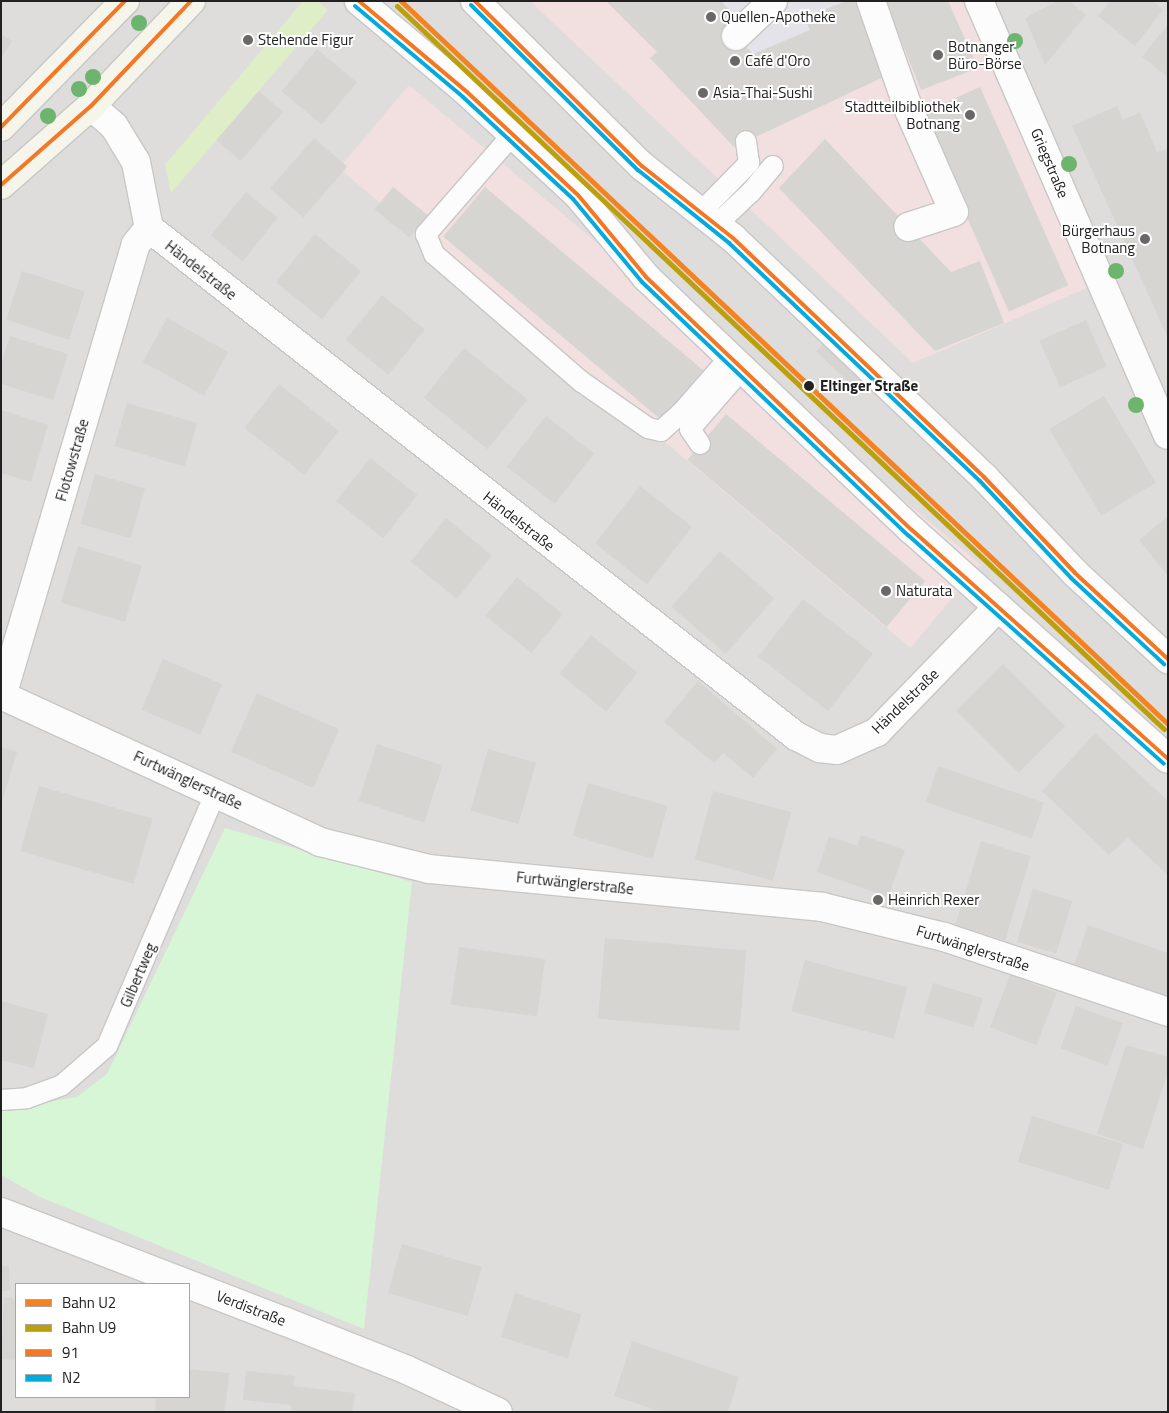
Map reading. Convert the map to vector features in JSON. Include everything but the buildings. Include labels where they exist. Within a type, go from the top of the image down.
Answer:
[{"type":"main road","points":[[1,128],[126,1]]},
{"type":"main road","points":[[1,185],[91,106],[191,1]]},
{"type":"street","points":[[359,1],[512,134],[578,195],[640,271],[736,363],[998,607],[1168,760]]},
{"type":"street","points":[[475,1],[636,161],[708,218],[984,477],[1076,573],[1168,659]]},
{"type":"street","points":[[736,36],[773,1]]},
{"type":"street","points":[[871,1],[909,110],[954,212],[908,227]]},
{"type":"street","name":"Griegstraße","points":[[979,1],[1168,435]]},
{"type":"street","points":[[91,106],[114,126],[136,162],[149,228]]},
{"type":"street","name":"Händelstraße","points":[[149,228],[684,650],[796,736],[820,748],[837,750],[877,732],[998,607]]},
{"type":"street","name":"Flotowstraße","points":[[2,696],[136,244],[149,228]]},
{"type":"street","name":"Furtwänglerstraße","points":[[2,696],[216,792],[320,842],[429,869],[822,907],[944,937],[1168,1012]]},
{"type":"street","name":"Verdistraße","points":[[1,1212],[186,1283]]},
{"type":"street","name":"Verdistraße","points":[[190,1285],[311,1331],[498,1412]]},
{"type":"lane","points":[[512,134],[426,234],[434,254],[582,382],[648,428],[661,431],[736,363]]},
{"type":"lane","points":[[708,218],[749,163],[746,141]]},
{"type":"lane","points":[[708,218],[751,192],[773,166]]},
{"type":"lane","points":[[700,444],[690,429],[736,363]]},
{"type":"lane","name":"Gilbertweg","points":[[1,1100],[27,1098],[62,1085],[107,1046],[216,792]]},
{"type":"shaded area","points":[[1,1],[1168,1],[1168,1412],[1,1412]]},
{"type":"shaded area","points":[[530,1],[975,1],[1101,282],[913,363]]},
{"type":"shaded area","points":[[721,1],[847,1],[804,17],[810,30],[753,54],[727,26],[736,17]]},
{"type":"shaded area","points":[[409,85],[980,565],[910,648],[339,168]]},
{"type":"green space","points":[[303,1],[317,1],[328,10],[171,193],[165,165]]},
{"type":"green space","points":[[225,828],[412,882],[364,1329],[40,1197],[1,1175],[1,1110],[77,1097],[107,1074]]},
{"type":"rail line","name":"U2","points":[[401,1],[1168,724]]},
{"type":"rail line","name":"U9","points":[[397,6],[1164,729]]},
{"type":"transit line","name":"91","points":[[1,127],[125,1]]},
{"type":"transit line","name":"91","points":[[1,185],[91,106],[191,1]]},
{"type":"transit line","name":"91","points":[[359,1],[467,92],[578,195],[646,277],[912,530],[1168,759]]},
{"type":"transit line","name":"91","points":[[475,1],[642,166],[733,238],[984,477],[1075,573],[1168,659]]},
{"type":"transit line","name":"N2","points":[[471,5],[638,170],[729,243],[980,481],[1071,578],[1164,664]]},
{"type":"transit line","name":"N2","points":[[355,6],[463,97],[573,199],[642,282],[908,535],[1164,764]]},
{"type":"place","name":"Quellen-Apotheke","points":[[711,17]]},
{"type":"place","name":"Stehende Figur","points":[[248,40]]},
{"type":"place","name":"Botnanger Büro-Börse","points":[[938,55]]},
{"type":"place","name":"Café d'Oro","points":[[735,61]]},
{"type":"place","name":"Asia-Thai-Sushi","points":[[703,93]]},
{"type":"place","name":"Stadtteilbibliothek Botnang","points":[[970,115]]},
{"type":"place","name":"Bürgerhaus Botnang","points":[[1145,239]]},
{"type":"place","name":"Eltinger Straße","points":[[809,386]]},
{"type":"place","name":"Naturata","points":[[886,591]]},
{"type":"place","name":"Heinrich Rexer","points":[[878,900]]}]
